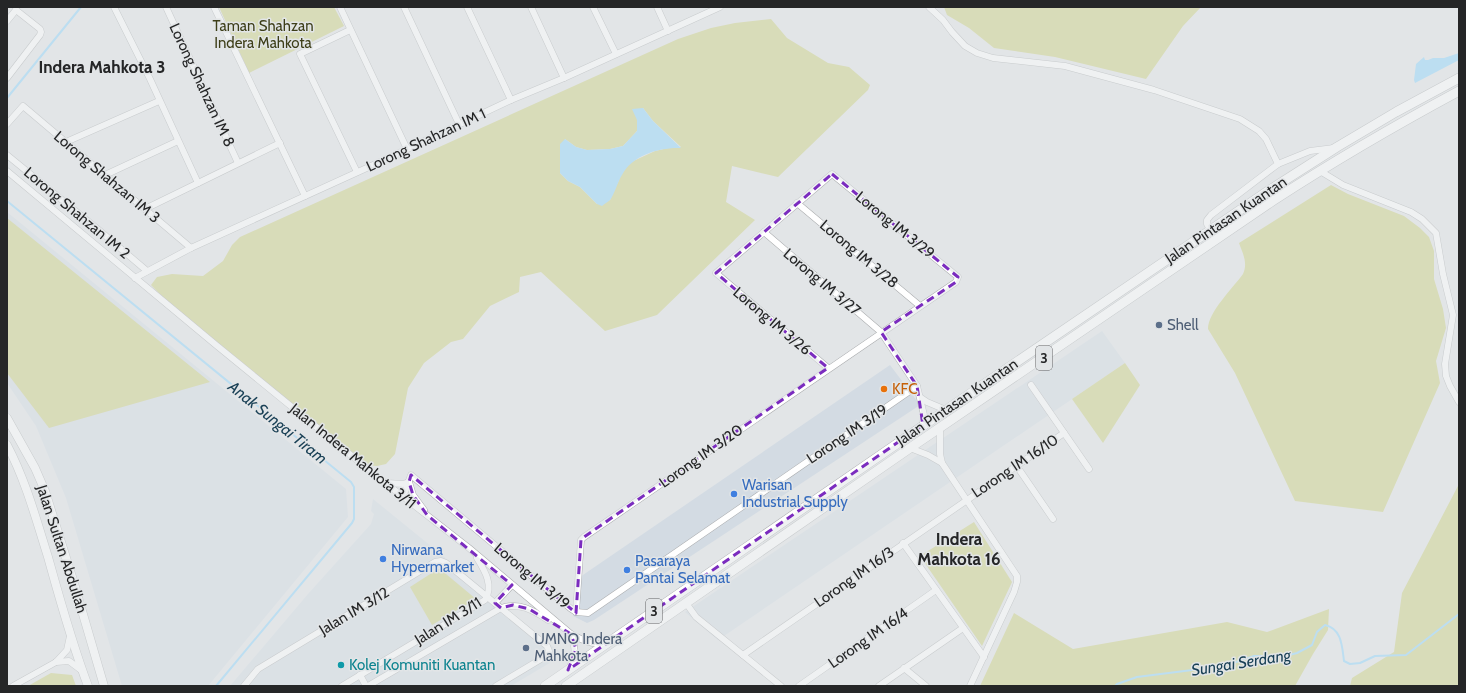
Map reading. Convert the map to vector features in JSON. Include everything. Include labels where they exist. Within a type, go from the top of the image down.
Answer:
[{"type":"highway","name":"Jalan Pintasan Kuantan","points":[[545,686],[923,425],[1268,191],[1337,147],[1396,112],[1459,78]]},
{"type":"highway","name":"Jalan Pintasan Kuantan","points":[[566,686],[910,448],[1232,229],[1320,171],[1402,122],[1459,91]]},
{"type":"main road","name":"Jalan Sultan Abdullah","points":[[7,418],[35,468],[45,490],[104,686]]},
{"type":"main road","name":"Jalan Sultan Abdullah","points":[[7,445],[33,507],[82,671],[88,686]]},
{"type":"street","points":[[114,7],[150,79],[198,183]]},
{"type":"street","name":"Lorong Shahzan IM 8","points":[[166,7],[238,163]]},
{"type":"street","points":[[214,7],[305,196]]},
{"type":"street","points":[[340,7],[407,149]]},
{"type":"street","points":[[404,7],[459,124]]},
{"type":"street","points":[[467,7],[511,100]]},
{"type":"street","points":[[531,7],[564,78]]},
{"type":"street","points":[[594,7],[616,54]]},
{"type":"street","points":[[657,7],[668,31]]},
{"type":"street","name":"Lorong Shahzan IM 1","points":[[135,278],[146,270],[191,248],[511,100],[564,78],[720,7]]},
{"type":"street","points":[[928,7],[942,20],[965,46],[977,53],[993,58],[1065,66],[1169,94],[1240,119],[1259,131],[1266,139],[1278,164]]},
{"type":"street","points":[[7,21],[16,8],[40,29],[41,32],[40,36],[7,78]]},
{"type":"street","points":[[350,30],[300,54],[357,172]]},
{"type":"street","points":[[66,142],[159,101]]},
{"type":"street","name":"Lorong Shahzan IM 3","points":[[7,124],[23,106],[191,248]]},
{"type":"street","points":[[105,175],[178,141]]},
{"type":"street","points":[[145,209],[280,143]]},
{"type":"street","points":[[1211,231],[1207,224],[1207,220],[1211,215],[1278,164],[1310,151],[1337,147]]},
{"type":"street","name":"Lorong Shahzan IM 2","points":[[7,155],[146,270]]},
{"type":"street","name":"Jalan Indera Mahkota 3/11","points":[[7,171],[135,278],[403,497],[469,548],[571,634],[588,643],[600,644],[611,641]]},
{"type":"street","points":[[1320,171],[1343,185],[1411,212],[1422,219],[1436,233],[1443,274],[1453,315],[1445,358],[1445,370],[1450,386],[1459,402]]},
{"type":"street","name":"Lorong IM 3/29","points":[[797,203],[832,174],[958,277]]},
{"type":"street","points":[[764,232],[797,203]]},
{"type":"street","name":"Lorong IM 3/28","points":[[797,203],[920,306]]},
{"type":"street","name":"Lorong IM 3/26","points":[[764,232],[716,273],[828,368]]},
{"type":"street","name":"Lorong IM 3/27","points":[[764,232],[881,332],[917,386],[924,415],[923,425]]},
{"type":"street","name":"Lorong IM 3/20","points":[[576,612],[582,540],[584,537],[828,368],[956,282],[958,277]]},
{"type":"street","points":[[1031,385],[1089,469]]},
{"type":"street","name":"Lorong IM 3/19","points":[[409,482],[411,475],[576,612],[588,613],[917,386]]},
{"type":"street","points":[[921,398],[946,410]]},
{"type":"street","points":[[940,428],[940,454],[942,463],[1017,576],[1014,592],[970,686]]},
{"type":"street","name":"Lorong IM 16/10","points":[[966,500],[1064,433]]},
{"type":"street","points":[[910,448],[928,455],[942,463]]},
{"type":"street","points":[[1016,465],[1054,519]]},
{"type":"street","points":[[386,483],[403,484],[409,482]]},
{"type":"street","points":[[403,497],[409,482]]},
{"type":"street","points":[[409,482],[413,495],[427,515]]},
{"type":"street","name":"Lorong IM 16/3","points":[[743,655],[966,500]]},
{"type":"street","points":[[903,543],[984,657]]},
{"type":"street","name":"Jalan IM 3/11","points":[[342,686],[481,603],[487,596],[489,587],[486,575],[477,557],[469,548]]},
{"type":"street","name":"Jalan IM 3/12","points":[[244,686],[258,669],[434,562],[441,561],[446,563],[547,646],[548,651],[546,656],[496,686]]},
{"type":"street","points":[[495,603],[512,585]]},
{"type":"street","name":"Lorong IM 16/4","points":[[799,686],[936,590]]},
{"type":"street","points":[[686,603],[696,617],[781,686]]},
{"type":"street","name":"Jalan IM 3/11","points":[[367,686],[501,608],[512,605],[524,607],[559,624]]},
{"type":"street","points":[[879,686],[963,628]]},
{"type":"street","points":[[13,686],[56,662],[67,650],[71,634]]},
{"type":"street","points":[[568,670],[576,650],[571,634]]},
{"type":"street","points":[[56,662],[68,661],[76,665],[82,671]]},
{"type":"street","points":[[904,668],[926,686]]},
{"type":"street","points":[[360,675],[367,686]]},
{"type":"highlighted area","points":[[832,174],[958,277],[956,282],[881,332],[917,386],[923,425],[568,670],[576,649],[571,634],[529,609],[513,605],[501,608],[495,603],[512,585],[427,515],[413,495],[409,482],[411,475],[576,613],[581,540],[584,537],[828,368],[716,273]]},
{"type":"shaded area","points":[[7,212],[346,489],[348,517],[208,686],[122,686],[66,498],[36,426],[7,383]]},
{"type":"shaded area","points":[[1102,331],[1125,363],[718,640],[685,612]]},
{"type":"shaded area","points":[[890,365],[920,405],[594,620],[587,623],[573,616],[580,577]]},
{"type":"shaded area","points":[[373,499],[563,655],[511,686],[230,686],[308,594],[371,524],[374,514],[371,511]]},
{"type":"green space","name":"Taman Shahzan Indera Mahkota","points":[[219,7],[334,7],[344,26],[249,73]]},
{"type":"green space","points":[[944,7],[1201,7],[1183,26],[1146,79],[1055,57],[994,48],[969,28],[947,15]]},
{"type":"green space","points":[[771,19],[787,38],[828,63],[849,67],[870,85],[868,90],[778,177],[732,166],[726,202],[755,220],[657,315],[605,331],[541,272],[520,277],[519,292],[490,306],[463,339],[451,342],[424,363],[408,388],[395,454],[386,464],[377,466],[363,465],[178,313],[151,285],[157,277],[172,274],[203,276],[223,261],[232,245],[240,237],[678,39],[711,28],[735,23]],"holes":[[[643,108],[653,121],[681,147],[655,151],[629,163],[622,173],[610,200],[597,204],[580,187],[568,181],[560,173],[560,161],[565,139],[576,147],[587,150],[610,149],[623,146],[637,131],[637,120]]]},
{"type":"green space","points":[[1331,185],[1348,194],[1404,216],[1429,237],[1434,251],[1434,279],[1443,309],[1446,328],[1436,361],[1440,383],[1383,512],[1295,501],[1235,373],[1208,329],[1209,322],[1216,308],[1243,274],[1245,262],[1239,243]]},
{"type":"green space","points":[[7,218],[210,382],[49,428],[7,373]]},
{"type":"green space","points":[[1125,363],[1140,385],[1103,443],[1072,399]]},
{"type":"green space","points":[[1459,484],[1459,686],[1350,686],[1352,678],[1394,652],[1402,593]]},
{"type":"green space","points":[[974,522],[1012,582],[982,646],[920,556]]},
{"type":"green space","points":[[440,569],[476,599],[432,625],[410,587]]},
{"type":"green space","points":[[1329,609],[1328,630],[1295,686],[980,686],[1014,613],[1073,649],[1227,622],[1267,632]]},
{"type":"green space","points":[[51,673],[72,675],[76,686],[28,686]]},
{"type":"water","points":[[1459,53],[1459,60],[1415,83],[1416,64],[1424,57],[1425,60],[1428,60],[1433,58],[1444,58]]},
{"type":"water","points":[[643,108],[653,121],[681,148],[656,151],[640,157],[632,162],[620,178],[610,200],[602,206],[597,204],[580,187],[568,181],[560,173],[560,144],[565,139],[576,147],[587,150],[610,149],[623,146],[637,131],[637,120],[632,109]]},
{"type":"waterway","points":[[7,98],[81,7]]},
{"type":"waterway","name":"Anak Sungai Tiram","points":[[7,201],[351,482],[354,487],[354,519],[352,523],[216,686]]},
{"type":"waterway","name":"Sungai Serdang","points":[[1115,686],[1137,677],[1224,666],[1254,656],[1285,656],[1297,653],[1312,645],[1317,632],[1325,625],[1331,627],[1338,634],[1342,644],[1344,661],[1350,664],[1360,663],[1375,656],[1406,655],[1459,614]]},
{"type":"place","name":"Shell","points":[[1159,325]]},
{"type":"place","name":"KFC","points":[[884,389]]},
{"type":"place","name":"Warisan Industrial Supply","points":[[734,494]]},
{"type":"place","name":"Nirwana Hypermarket","points":[[383,559]]},
{"type":"place","name":"Pasaraya Pantai Selamat","points":[[627,570]]},
{"type":"place","name":"UMNO Indera Mahkota","points":[[526,648]]},
{"type":"place","name":"Kolej Komuniti Kuantan","points":[[341,665]]},
{"type":"district","name":"Indera Mahkota 3","points":[[102,67]]},
{"type":"district","name":"Indera Mahkota 16","points":[[959,549]]}]
